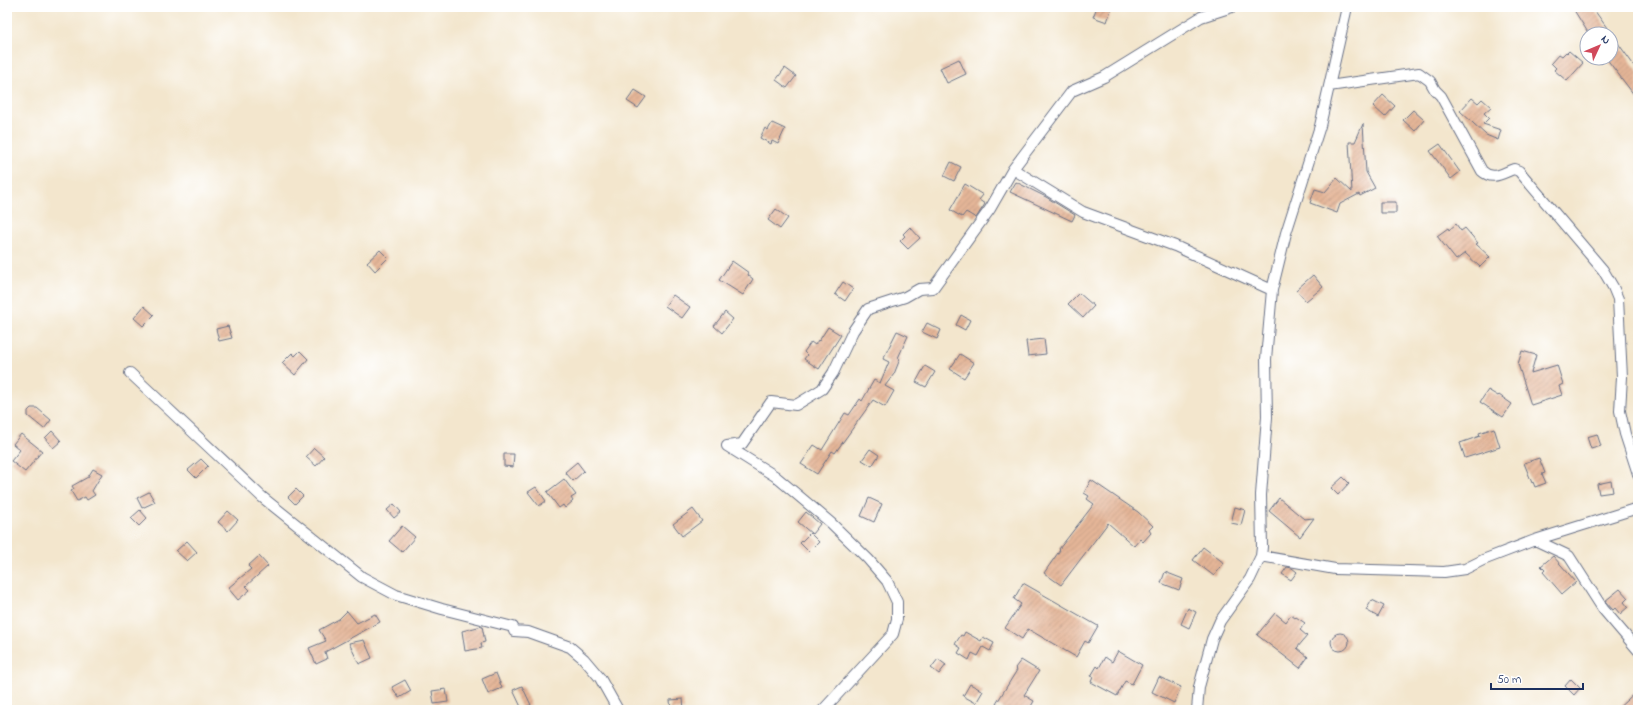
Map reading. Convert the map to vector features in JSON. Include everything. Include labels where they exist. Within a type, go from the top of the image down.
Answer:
[{"type":"street","points":[[823,710],[893,634],[897,619],[896,602],[887,581],[868,559],[831,523],[775,476],[727,446],[742,444],[771,402],[796,405],[822,389],[833,373],[853,332],[868,309],[905,297],[919,289],[933,288],[990,209],[1013,169],[1072,91],[1104,77],[1201,17],[1232,7]]},
{"type":"street","points":[[1197,710],[1199,687],[1212,639],[1220,621],[1250,579],[1261,556],[1262,495],[1267,417],[1266,359],[1272,290],[1286,233],[1320,126],[1347,7]]},
{"type":"street","points":[[1329,86],[1419,73],[1430,81],[1444,101],[1482,171],[1493,177],[1514,168],[1519,171],[1603,270],[1613,286],[1618,299],[1622,377],[1620,411],[1625,434],[1638,474]]},
{"type":"street","points":[[1013,169],[1083,212],[1175,246],[1272,290]]},
{"type":"street","points":[[130,373],[262,497],[362,577],[396,595],[442,609],[513,627],[514,631],[528,632],[570,647],[584,659],[600,678],[618,710]]},
{"type":"street","points":[[1261,556],[1335,569],[1444,572],[1465,569],[1483,560],[1534,540],[1638,508]]},
{"type":"street","points":[[1534,540],[1569,556],[1603,609],[1638,650]]},
{"type":"building","points":[[1097,7],[1112,7],[1107,22],[1093,17]]},
{"type":"building","points":[[1572,7],[1592,7],[1606,26],[1584,26]]},
{"type":"building","points":[[1619,45],[1638,71],[1638,100],[1612,66],[1619,66]]},
{"type":"building","points":[[1569,51],[1579,60],[1579,66],[1580,66],[1567,81],[1554,70],[1556,68],[1551,63],[1559,54],[1562,56],[1566,52],[1567,53]]},
{"type":"building","points":[[959,59],[966,74],[947,83],[940,68]]},
{"type":"building","points":[[785,68],[796,76],[787,88],[776,80]]},
{"type":"building","points":[[635,90],[646,97],[638,108],[627,101]]},
{"type":"building","points":[[1383,95],[1395,106],[1385,117],[1373,106]]},
{"type":"building","points":[[1472,98],[1478,103],[1482,99],[1491,107],[1484,113],[1489,118],[1483,124],[1501,130],[1498,140],[1486,135],[1460,111]]},
{"type":"building","points":[[1413,110],[1424,120],[1415,131],[1403,120]]},
{"type":"building","points":[[772,123],[785,129],[778,144],[772,141],[771,144],[760,138],[765,128],[768,130]]},
{"type":"building","points":[[1363,124],[1366,172],[1375,188],[1340,204],[1337,213],[1310,203],[1315,189],[1325,192],[1337,178],[1352,192],[1349,142],[1355,142]]},
{"type":"building","points":[[1440,144],[1460,172],[1451,179],[1430,151]]},
{"type":"building","points":[[951,162],[961,167],[954,181],[944,176]]},
{"type":"building","points":[[1016,182],[1046,197],[1075,215],[1072,221],[1010,192]]},
{"type":"building","points":[[965,184],[983,195],[979,200],[985,204],[976,218],[966,212],[962,217],[950,210]]},
{"type":"building","points":[[1380,202],[1396,202],[1396,213],[1380,213]]},
{"type":"building","points":[[776,209],[788,218],[780,229],[768,220]]},
{"type":"building","points":[[1456,224],[1461,231],[1465,228],[1478,243],[1476,244],[1490,257],[1480,267],[1465,253],[1456,260],[1437,236],[1448,228],[1449,230]]},
{"type":"building","points":[[910,227],[920,238],[908,249],[900,241],[905,236],[903,234]]},
{"type":"building","points":[[380,250],[388,258],[375,271],[367,262]]},
{"type":"building","points":[[732,261],[749,273],[748,275],[753,279],[743,295],[719,280]]},
{"type":"building","points":[[1313,275],[1323,287],[1306,301],[1296,290]]},
{"type":"building","points":[[843,282],[853,289],[845,301],[835,294]]},
{"type":"building","points":[[1079,293],[1094,306],[1083,318],[1068,304]]},
{"type":"building","points":[[673,295],[690,307],[682,318],[665,306]]},
{"type":"building","points":[[144,306],[154,315],[143,326],[134,318]]},
{"type":"building","points":[[725,312],[733,319],[722,333],[714,326]]},
{"type":"building","points":[[961,315],[970,320],[965,330],[956,325]]},
{"type":"building","points":[[927,323],[941,330],[937,339],[922,332]]},
{"type":"building","points":[[228,326],[232,338],[219,341],[216,329]]},
{"type":"building","points":[[828,327],[841,335],[819,369],[804,359],[807,355],[804,352],[811,342],[815,345],[818,340],[819,341]]},
{"type":"building","points":[[897,331],[908,336],[898,358],[900,359],[894,374],[885,386],[894,391],[885,407],[873,400],[835,453],[832,451],[817,474],[801,464],[814,445],[822,450],[845,413],[849,415],[860,399],[862,401],[874,380],[880,383],[889,362],[883,359]]},
{"type":"building","points":[[1044,339],[1046,354],[1028,356],[1026,341]]},
{"type":"building","points":[[300,351],[308,359],[295,375],[282,363],[292,353],[295,356]]},
{"type":"building","points":[[1522,351],[1536,355],[1531,373],[1557,365],[1563,384],[1559,386],[1562,395],[1531,405],[1518,364]]},
{"type":"building","points":[[960,354],[974,363],[964,378],[950,369]]},
{"type":"building","points":[[925,366],[935,372],[926,387],[916,382]]},
{"type":"building","points":[[1488,390],[1498,396],[1499,395],[1512,404],[1503,417],[1480,402]]},
{"type":"building","points":[[31,408],[37,408],[51,420],[44,429],[28,416],[28,411]]},
{"type":"building","points":[[1494,428],[1500,447],[1465,458],[1460,443],[1480,436],[1479,433]]},
{"type":"building","points":[[52,431],[61,441],[53,448],[45,438]]},
{"type":"building","points":[[21,434],[42,451],[25,472],[11,461],[20,450],[13,444]]},
{"type":"building","points":[[1597,434],[1601,446],[1591,449],[1587,437]]},
{"type":"building","points":[[314,448],[324,457],[316,466],[306,457]]},
{"type":"building","points":[[870,449],[879,455],[872,466],[862,460]]},
{"type":"building","points":[[504,454],[514,454],[513,467],[504,466]]},
{"type":"building","points":[[1539,458],[1545,473],[1542,474],[1546,483],[1535,487],[1524,463]]},
{"type":"building","points":[[201,459],[208,466],[196,478],[188,470]]},
{"type":"building","points":[[577,462],[584,471],[573,481],[565,472]]},
{"type":"building","points":[[93,469],[102,474],[92,491],[95,495],[87,500],[85,497],[77,501],[71,491],[74,489],[72,486],[88,477]]},
{"type":"building","points":[[1343,477],[1349,483],[1338,495],[1331,488]]},
{"type":"building","points":[[564,479],[576,495],[571,498],[573,501],[565,508],[563,505],[559,508],[547,492]]},
{"type":"building","points":[[1091,480],[1138,512],[1153,526],[1149,530],[1151,533],[1143,542],[1140,539],[1134,546],[1108,523],[1061,585],[1044,573],[1060,550],[1059,549],[1094,504],[1087,499],[1089,496],[1084,493]]},
{"type":"building","points":[[1611,481],[1613,492],[1599,494],[1597,484]]},
{"type":"building","points":[[536,487],[546,501],[539,506],[528,492]]},
{"type":"building","points":[[296,489],[303,496],[295,504],[288,497]]},
{"type":"building","points":[[149,492],[155,502],[142,508],[137,498]]},
{"type":"building","points":[[869,498],[882,504],[874,522],[861,516]]},
{"type":"building","points":[[1279,498],[1304,519],[1314,518],[1300,537],[1269,511]]},
{"type":"building","points":[[394,504],[401,512],[394,518],[387,510]]},
{"type":"building","points":[[1235,507],[1245,510],[1241,525],[1231,523]]},
{"type":"building","points":[[693,509],[702,521],[682,536],[673,524]]},
{"type":"building","points":[[140,510],[147,518],[139,526],[131,518]]},
{"type":"building","points":[[228,511],[238,520],[228,531],[218,522]]},
{"type":"building","points":[[806,512],[820,524],[812,534],[798,522]]},
{"type":"building","points":[[402,526],[415,537],[402,552],[389,541]]},
{"type":"building","points":[[810,533],[819,542],[809,552],[800,543]]},
{"type":"building","points":[[187,541],[197,552],[187,561],[176,551]]},
{"type":"building","points":[[1203,547],[1224,563],[1214,576],[1193,560]]},
{"type":"building","points":[[259,556],[268,566],[246,586],[250,590],[238,600],[228,588],[251,569],[248,566]]},
{"type":"building","points":[[1553,556],[1576,582],[1562,594],[1543,572],[1545,570],[1541,566]]},
{"type":"building","points":[[1287,567],[1292,568],[1297,572],[1291,580],[1282,574]]},
{"type":"building","points":[[1165,572],[1183,579],[1179,590],[1161,583]]},
{"type":"building","points":[[1023,583],[1098,626],[1088,643],[1085,641],[1076,657],[1028,629],[1022,639],[1005,628],[1021,604],[1014,599]]},
{"type":"building","points":[[1620,589],[1628,598],[1624,602],[1628,607],[1620,614],[1615,608],[1613,610],[1605,601]]},
{"type":"building","points":[[1372,600],[1384,606],[1378,617],[1366,610]]},
{"type":"building","points":[[1188,608],[1196,612],[1189,628],[1181,624]]},
{"type":"building","points":[[347,611],[357,623],[375,614],[380,622],[325,652],[327,659],[316,664],[309,648],[326,641],[319,630],[339,619]]},
{"type":"building","points":[[1275,613],[1286,622],[1291,615],[1305,623],[1300,630],[1307,636],[1297,648],[1308,657],[1300,668],[1257,635]]},
{"type":"building","points":[[482,626],[485,642],[481,643],[482,648],[465,651],[462,631]]},
{"type":"building","points":[[965,632],[981,641],[983,637],[994,643],[990,651],[983,647],[978,656],[972,653],[969,660],[958,653],[961,648],[955,644]]},
{"type":"building","points":[[1340,633],[1346,636],[1349,642],[1346,648],[1340,651],[1334,648],[1331,642],[1334,636]]},
{"type":"building","points":[[364,640],[372,658],[359,664],[349,643]]},
{"type":"building","points":[[1118,651],[1142,665],[1132,684],[1125,681],[1117,696],[1091,682],[1093,677],[1091,676],[1097,666],[1099,668],[1105,657],[1112,662]]},
{"type":"building","points":[[938,659],[946,665],[939,674],[931,668]]},
{"type":"building","points":[[1021,660],[1039,671],[1024,695],[1034,701],[1029,710],[1005,710],[996,704],[1017,670],[1015,668]]},
{"type":"building","points":[[496,673],[502,688],[488,694],[482,679]]},
{"type":"building","points":[[1159,677],[1181,687],[1174,703],[1152,692]]},
{"type":"building","points":[[1571,679],[1580,688],[1574,695],[1565,686]]},
{"type":"building","points":[[405,680],[411,691],[399,698],[392,687]]},
{"type":"building","points":[[970,684],[983,691],[976,703],[963,696]]},
{"type":"building","points":[[522,686],[531,705],[522,709],[513,690]]},
{"type":"building","points":[[446,689],[448,702],[434,704],[432,691]]},
{"type":"building","points":[[1638,690],[1638,705],[1632,710],[1616,710]]},
{"type":"building","points":[[683,699],[684,709],[671,710],[670,700]]}]
